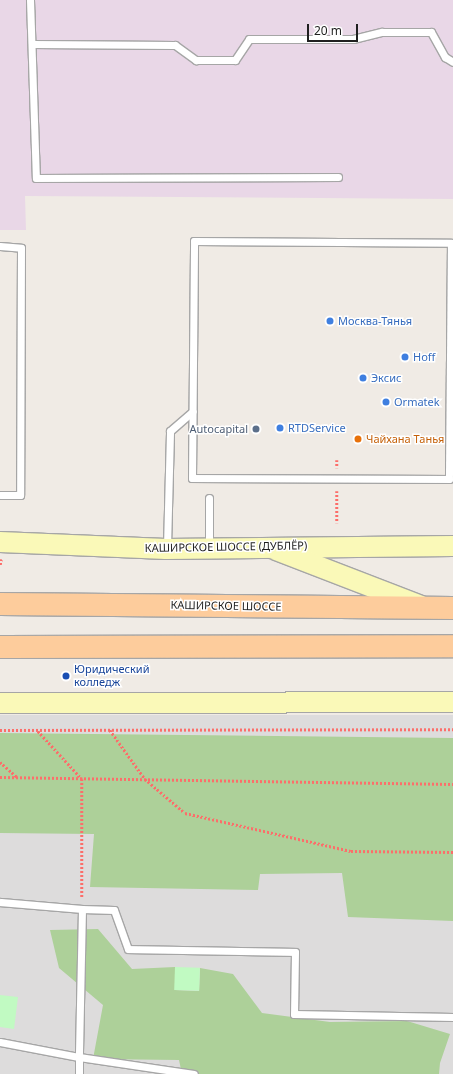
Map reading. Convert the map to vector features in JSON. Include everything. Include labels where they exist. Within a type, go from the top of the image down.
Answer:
[{"type":"main road","name":"КАШИРСКОЕ ШОССЕ (ДУБЛЁР)","points":[[0,542],[166,549],[265,546],[453,546]]},
{"type":"main road","points":[[265,546],[425,608]]},
{"type":"main road","name":"КАШИРСКОЕ ШОССЕ","points":[[0,604],[453,608]]},
{"type":"main road","points":[[0,646],[453,646]]},
{"type":"main road","points":[[0,703],[453,702]]},
{"type":"lane","points":[[30,0],[36,178],[338,177]]},
{"type":"lane","points":[[32,44],[175,45],[196,60],[235,60],[249,39],[353,39],[382,32],[431,32],[445,57],[453,62]]},
{"type":"lane","points":[[166,549],[170,431],[193,411],[194,241],[451,243],[449,479],[192,478],[193,411]]},
{"type":"lane","points":[[0,246],[21,248],[20,495],[0,495]]},
{"type":"lane","points":[[209,498],[209,548]]},
{"type":"lane","points":[[0,902],[114,910],[128,949],[295,952],[294,1014],[453,1016]]},
{"type":"lane","points":[[79,1074],[82,908]]},
{"type":"lane","points":[[0,1042],[79,1057],[194,1074]]},
{"type":"lane","points":[[139,1066],[139,1074]]},
{"type":"path","points":[[337,485],[337,523]]},
{"type":"path","points":[[0,730],[453,729]]},
{"type":"path","points":[[110,730],[145,779],[185,813],[276,836],[351,851],[453,852]]},
{"type":"path","points":[[38,731],[82,779],[82,908]]},
{"type":"path","points":[[0,762],[18,778]]},
{"type":"path","points":[[0,777],[453,784]]},
{"type":"shaded area","points":[[0,0],[453,0],[453,199],[25,196],[26,230],[0,230]]},
{"type":"shaded area","points":[[0,715],[453,715],[453,1074],[0,1074]]},
{"type":"green space","points":[[0,733],[453,738],[453,921],[348,917],[342,873],[260,874],[258,890],[90,887],[94,834],[0,833]]},
{"type":"green space","points":[[98,929],[132,969],[175,967],[175,990],[199,991],[200,968],[233,974],[262,1013],[330,1022],[407,1021],[450,1034],[440,1063],[439,1074],[182,1074],[179,1060],[93,1059],[103,1005],[59,968],[50,930]]},
{"type":"green space","points":[[175,967],[200,968],[199,991],[174,990]]},
{"type":"green space","points":[[0,995],[18,997],[14,1029],[0,1027]]},
{"type":"place","name":"Москва-Тянья","points":[[330,321]]},
{"type":"place","name":"Hoff","points":[[405,357]]},
{"type":"place","name":"Эксис","points":[[363,378]]},
{"type":"place","name":"Ormatek","points":[[386,402]]},
{"type":"place","name":"RTDService","points":[[280,428]]},
{"type":"place","name":"Autocapital","points":[[256,429]]},
{"type":"place","name":"Чайхана Танья","points":[[358,439]]},
{"type":"place","name":"Юридический колледж","points":[[66,676]]}]
